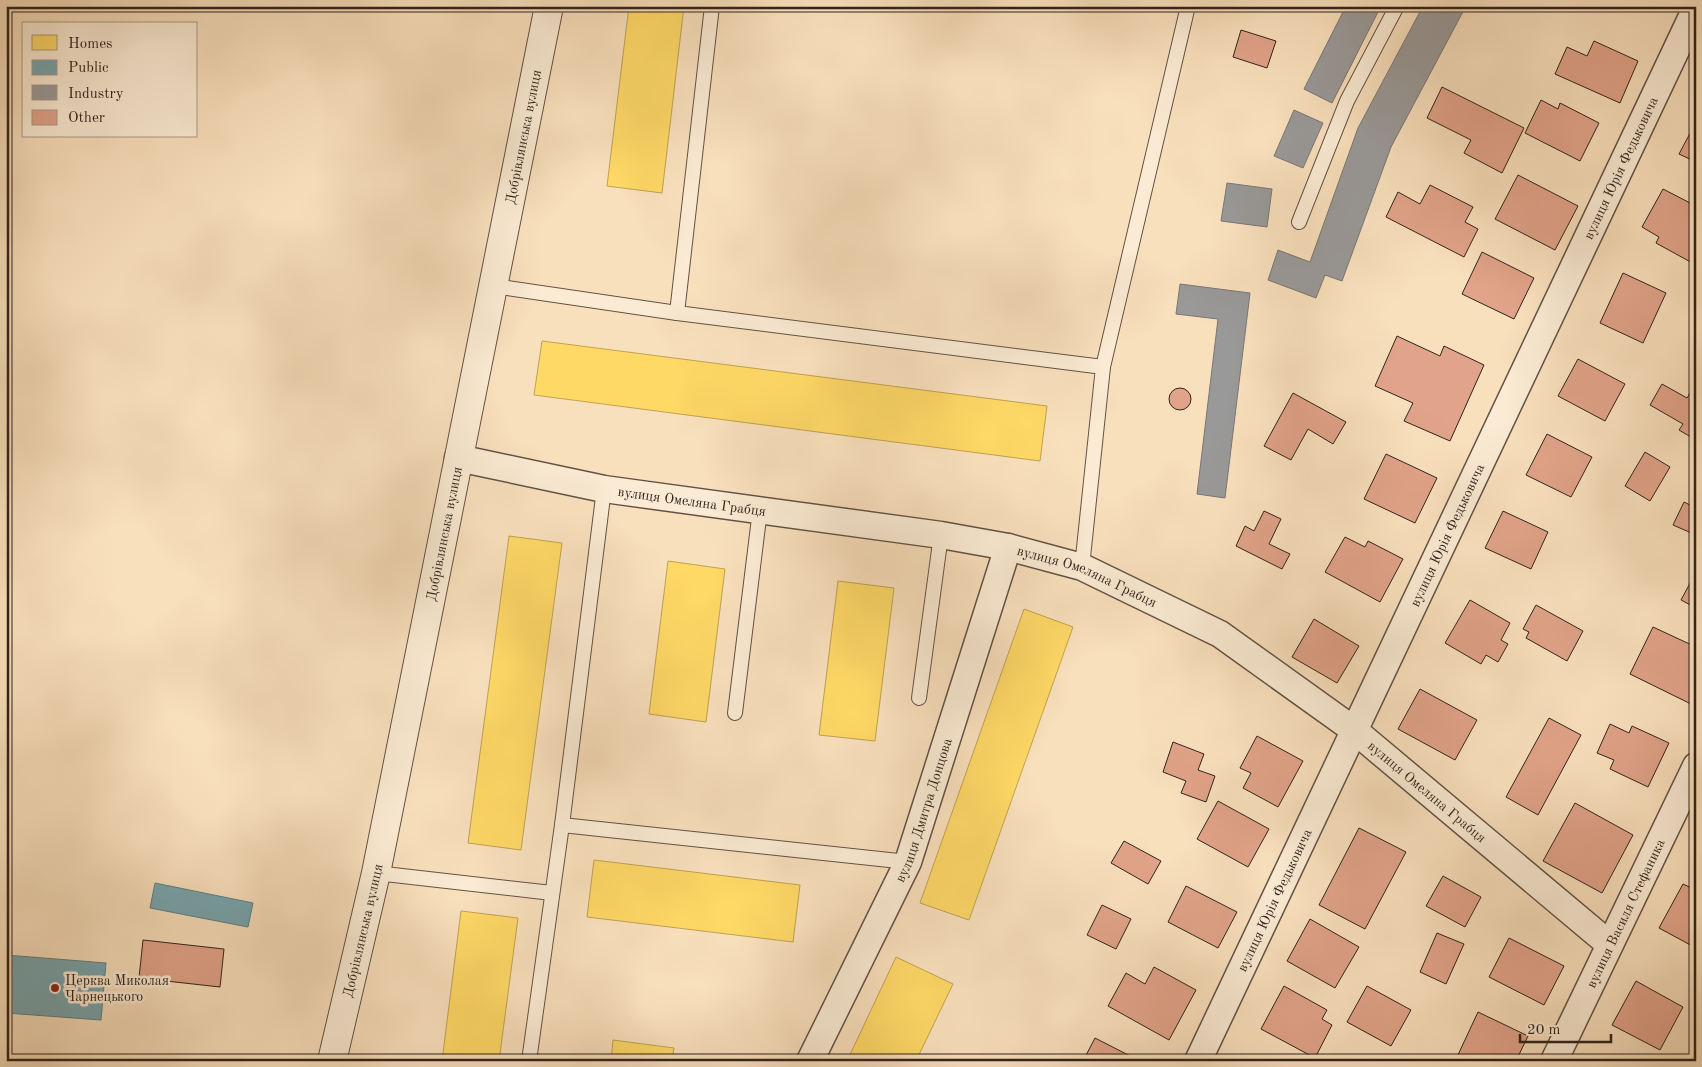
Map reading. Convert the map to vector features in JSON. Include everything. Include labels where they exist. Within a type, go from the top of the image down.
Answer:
[{"type":"street","name":"Добрівлянська вулиця","points":[[332,1061],[376,873],[549,6]]},
{"type":"street","name":"вулиця Юрія Федьковича","points":[[1198,1061],[1696,8]]},
{"type":"street","name":"вулиця Омеляна Грабця","points":[[458,458],[604,489],[941,534],[1008,547],[1082,566],[1220,634],[1354,730],[1609,944]]},
{"type":"street","name":"вулиця Дмитра Донцова","points":[[810,1061],[908,862],[1008,547]]},
{"type":"street","name":"вулиця Василя Стефаника","points":[[1554,1061],[1696,766]]},
{"type":"lane","points":[[677,313],[712,6]]},
{"type":"lane","points":[[1082,566],[1103,367],[1188,6]]},
{"type":"lane","points":[[1299,222],[1347,101],[1398,6]]},
{"type":"lane","points":[[494,286],[677,313],[1103,367]]},
{"type":"lane","points":[[529,1061],[562,825],[604,489]]},
{"type":"lane","points":[[735,713],[760,510]]},
{"type":"lane","points":[[919,698],[941,534]]},
{"type":"lane","points":[[562,825],[908,862]]},
{"type":"lane","points":[[376,873],[552,893]]},
{"type":"building: Homes","points":[[629,6],[684,6],[662,193],[607,186]]},
{"type":"building: Homes","points":[[542,341],[1047,406],[1040,461],[534,395]]},
{"type":"building: Homes","points":[[509,536],[562,543],[521,850],[468,843]]},
{"type":"building: Homes","points":[[668,561],[725,569],[706,722],[649,714]]},
{"type":"building: Homes","points":[[838,581],[894,588],[875,741],[819,735]]},
{"type":"building: Homes","points":[[1024,609],[1073,627],[969,920],[920,903]]},
{"type":"building: Homes","points":[[594,860],[800,885],[793,942],[587,917]]},
{"type":"building: Homes","points":[[461,911],[518,918],[499,1061],[442,1061]]},
{"type":"building: Homes","points":[[896,957],[953,984],[916,1061],[847,1061]]},
{"type":"building: Homes","points":[[613,1040],[674,1048],[672,1061],[611,1061]]},
{"type":"building: Public","points":[[155,883],[253,903],[248,927],[150,908]]},
{"type":"building: Public","name":"Церква Миколая Чарнецького","points":[[6,955],[106,963],[101,1020],[6,1013]]},
{"type":"building: Industry","points":[[1346,6],[1381,6],[1332,103],[1304,89]]},
{"type":"building: Industry","points":[[1423,6],[1466,6],[1391,147],[1342,281],[1325,275],[1316,298],[1268,280],[1278,250],[1310,262],[1358,128]]},
{"type":"building: Industry","points":[[1294,110],[1323,123],[1303,168],[1274,156]]},
{"type":"building: Industry","points":[[1227,183],[1272,189],[1267,227],[1221,221]]},
{"type":"building: Industry","points":[[1180,284],[1250,293],[1225,498],[1197,494],[1218,319],[1176,314]]},
{"type":"building: Other","points":[[1241,30],[1276,41],[1267,68],[1233,57]]},
{"type":"building: Other","points":[[1594,41],[1638,61],[1620,103],[1555,74],[1567,47],[1587,56]]},
{"type":"building: Other","points":[[1442,87],[1524,128],[1502,173],[1464,153],[1471,140],[1427,118]]},
{"type":"building: Other","points":[[1541,100],[1558,109],[1560,103],[1599,123],[1580,161],[1525,133]]},
{"type":"building: Other","points":[[1696,122],[1696,162],[1679,154]]},
{"type":"building: Other","points":[[1518,175],[1578,206],[1555,250],[1495,219]]},
{"type":"building: Other","points":[[1430,185],[1473,207],[1465,222],[1478,229],[1464,257],[1386,217],[1398,192],[1420,204]]},
{"type":"building: Other","points":[[1663,189],[1696,206],[1696,265],[1656,243],[1659,237],[1642,227]]},
{"type":"building: Other","points":[[1482,252],[1534,278],[1514,319],[1462,294]]},
{"type":"building: Other","points":[[1623,273],[1666,293],[1643,343],[1600,323]]},
{"type":"building: Other","points":[[1397,336],[1440,356],[1444,346],[1484,365],[1450,441],[1404,421],[1413,403],[1375,386]]},
{"type":"building: Other","points":[[1578,359],[1625,384],[1605,421],[1558,396]]},
{"type":"building: Other","points":[[1696,383],[1696,440],[1679,430],[1683,424],[1650,405],[1662,384],[1687,398]]},
{"type":"building: Other","points":[[1180,388],[1188,391],[1191,399],[1188,407],[1180,410],[1172,407],[1169,399],[1172,391]]},
{"type":"building: Other","points":[[1293,393],[1346,422],[1333,444],[1308,429],[1291,460],[1264,446]]},
{"type":"building: Other","points":[[1547,434],[1592,457],[1571,497],[1526,475]]},
{"type":"building: Other","points":[[1645,452],[1670,467],[1650,501],[1625,486]]},
{"type":"building: Other","points":[[1386,454],[1437,478],[1415,523],[1364,499]]},
{"type":"building: Other","points":[[1684,502],[1696,508],[1696,535],[1673,525]]},
{"type":"building: Other","points":[[1264,511],[1281,519],[1269,544],[1290,554],[1282,569],[1236,546],[1245,526],[1254,531]]},
{"type":"building: Other","points":[[1503,511],[1548,532],[1531,569],[1485,548]]},
{"type":"building: Other","points":[[1345,537],[1365,547],[1368,541],[1403,559],[1380,602],[1325,572]]},
{"type":"building: Other","points":[[1696,572],[1696,608],[1681,600]]},
{"type":"building: Other","points":[[1470,600],[1510,623],[1501,640],[1508,644],[1498,662],[1486,655],[1481,664],[1445,643]]},
{"type":"building: Other","points":[[1536,605],[1583,631],[1567,661],[1526,638],[1529,632],[1523,629]]},
{"type":"building: Other","points":[[1314,619],[1359,646],[1337,683],[1292,657]]},
{"type":"building: Other","points":[[1653,627],[1696,647],[1696,695],[1691,704],[1630,674]]},
{"type":"building: Other","points":[[1420,689],[1477,720],[1455,760],[1398,729]]},
{"type":"building: Other","points":[[1549,718],[1581,735],[1538,815],[1506,797]]},
{"type":"building: Other","points":[[1610,724],[1629,733],[1632,726],[1669,743],[1648,787],[1610,769],[1614,760],[1597,753]]},
{"type":"building: Other","points":[[1257,736],[1303,761],[1278,807],[1243,788],[1251,773],[1240,768]]},
{"type":"building: Other","points":[[1173,742],[1204,754],[1198,770],[1215,776],[1206,802],[1181,793],[1186,781],[1163,772]]},
{"type":"building: Other","points":[[1218,801],[1269,829],[1248,867],[1197,839]]},
{"type":"building: Other","points":[[1575,803],[1633,835],[1602,893],[1543,861]]},
{"type":"building: Other","points":[[1359,828],[1406,852],[1365,929],[1319,905]]},
{"type":"building: Other","points":[[1124,841],[1161,861],[1148,884],[1111,863]]},
{"type":"building: Other","points":[[1443,876],[1481,897],[1465,927],[1426,906]]},
{"type":"building: Other","points":[[1683,884],[1696,890],[1696,948],[1659,928]]},
{"type":"building: Other","points":[[1186,886],[1237,912],[1218,948],[1168,922]]},
{"type":"building: Other","points":[[1102,905],[1131,919],[1116,949],[1087,935]]},
{"type":"building: Other","points":[[1310,919],[1359,947],[1335,988],[1287,961]]},
{"type":"building: Other","points":[[1437,933],[1464,944],[1446,984],[1420,972]]},
{"type":"building: Other","points":[[1509,938],[1564,966],[1544,1005],[1489,977]]},
{"type":"building: Other","points":[[143,940],[224,949],[220,987],[139,978]]},
{"type":"building: Other","points":[[1154,967],[1196,990],[1169,1040],[1108,1006],[1126,973],[1145,984]]},
{"type":"building: Other","points":[[1636,981],[1683,1007],[1660,1050],[1612,1025]]},
{"type":"building: Other","points":[[1284,986],[1327,1010],[1322,1019],[1332,1025],[1315,1058],[1261,1029]]},
{"type":"building: Other","points":[[1367,986],[1411,1010],[1391,1046],[1347,1022]]},
{"type":"building: Other","points":[[1478,1012],[1528,1036],[1516,1061],[1465,1061],[1457,1057]]},
{"type":"building: Other","points":[[1095,1038],[1140,1061],[1083,1061]]},
{"type":"place","name":"Церква Миколая Чарнецького","points":[[55,988]]}]
